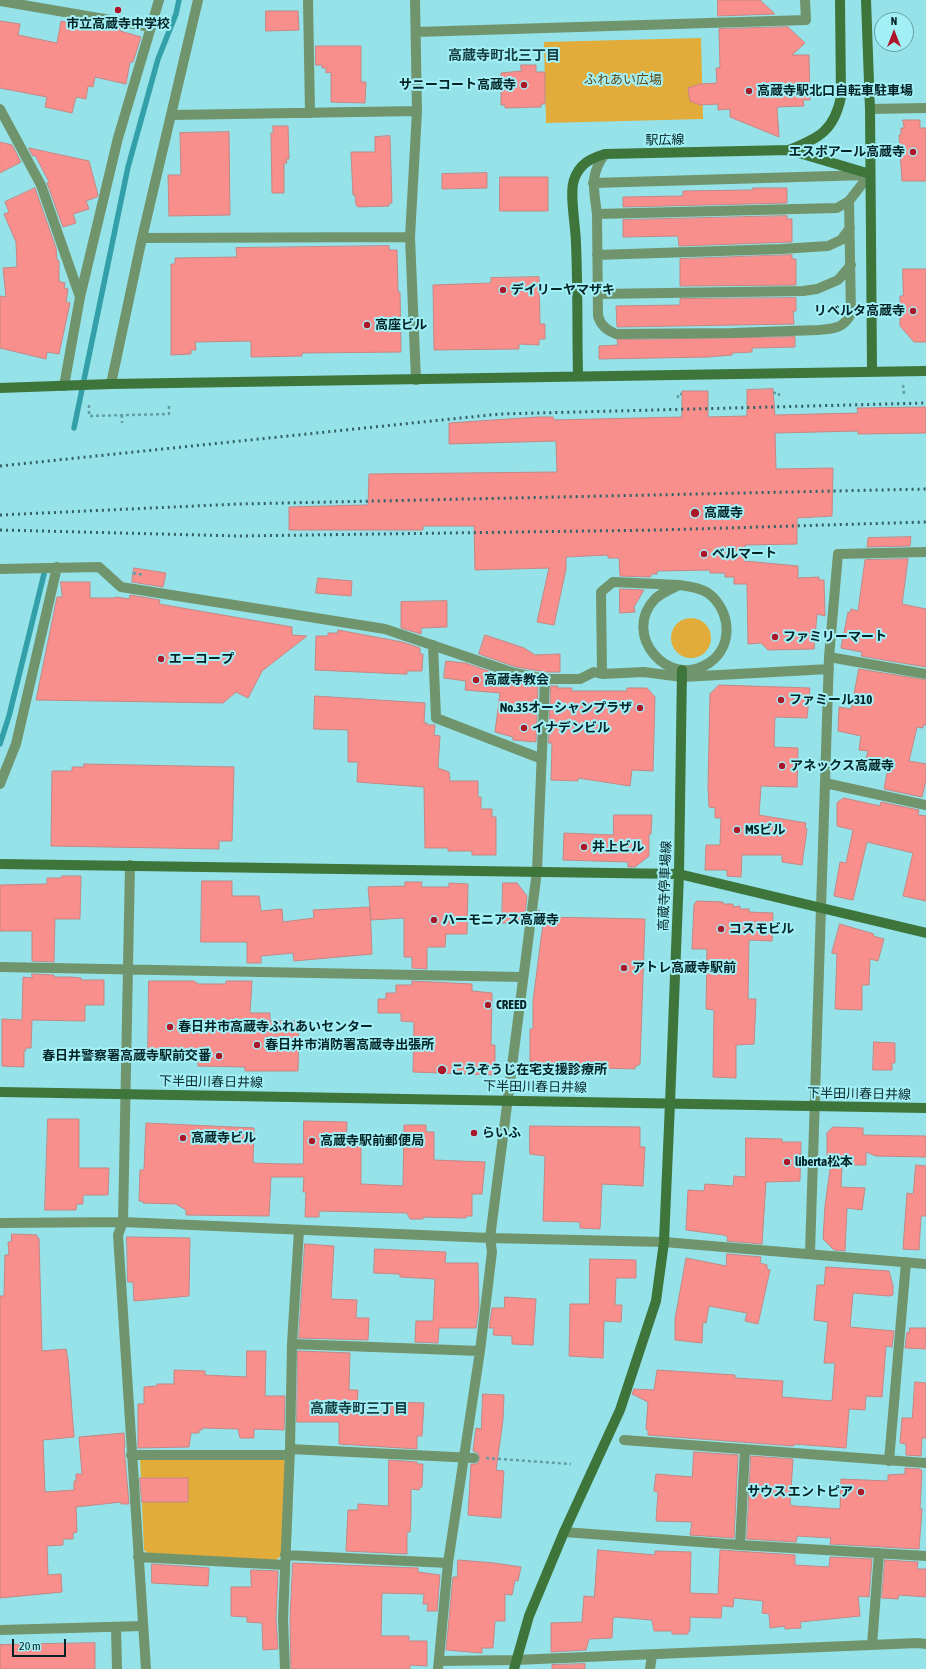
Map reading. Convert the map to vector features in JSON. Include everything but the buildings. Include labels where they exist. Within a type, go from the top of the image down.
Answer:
[{"type":"street","points":[[68,386],[80,297],[118,138],[159,0]]},
{"type":"street","points":[[111,384],[142,238],[198,0]]},
{"type":"street","points":[[308,0],[310,113]]},
{"type":"street","points":[[415,0],[417,111],[410,237],[416,380]]},
{"type":"street","points":[[416,32],[806,20],[805,0]]},
{"type":"street","name":"駅広線","points":[[578,376],[576,243],[572,193],[573,180],[584,163],[593,157],[605,154],[789,150],[810,142],[823,134],[832,124],[838,112],[842,82],[840,0]]},
{"type":"street","points":[[866,0],[870,109],[872,370]]},
{"type":"street","points":[[0,1],[151,27]]},
{"type":"street","points":[[870,109],[926,108]]},
{"type":"street","points":[[0,109],[41,185],[80,297]]},
{"type":"street","points":[[172,115],[417,111]]},
{"type":"street","points":[[789,150],[870,174]]},
{"type":"street","points":[[605,154],[594,171],[593,183],[597,214],[598,316],[600,323],[608,330],[616,334],[733,334],[831,330],[846,324],[851,314],[849,201]]},
{"type":"street","points":[[593,183],[870,174]]},
{"type":"street","points":[[597,214],[837,208],[849,201],[870,174]]},
{"type":"street","points":[[597,255],[781,250],[828,246],[841,240],[850,228]]},
{"type":"street","points":[[142,238],[410,237]]},
{"type":"street","points":[[598,294],[803,291],[817,289],[838,280],[851,265]]},
{"type":"street","points":[[0,388],[111,384],[416,380],[872,370],[926,371]]},
{"type":"street","points":[[810,1253],[829,657],[838,554],[926,552]]},
{"type":"street","points":[[0,569],[57,566],[99,567],[121,587],[386,629],[514,673],[545,679],[580,680],[594,672],[602,674],[644,672],[682,673],[829,669]]},
{"type":"street","points":[[0,784],[16,744],[57,566]]},
{"type":"street","points":[[602,674],[601,592],[613,582],[679,585],[706,592],[717,601],[724,613],[727,627],[725,641],[718,653],[708,663],[682,673],[657,659],[649,649],[644,629],[644,623],[648,610],[655,599],[679,585]]},
{"type":"street","points":[[433,645],[436,718],[542,759]]},
{"type":"street","points":[[829,657],[926,674]]},
{"type":"street","name":"高蔵寺停車場線","points":[[514,1665],[529,1616],[564,1532],[620,1410],[656,1301],[664,1242],[670,1103],[679,874],[682,673]]},
{"type":"street","points":[[545,679],[537,871],[522,977],[490,1238],[492,1252],[469,1457],[448,1563],[438,1665],[514,1665],[652,1655],[918,1643],[926,1644]]},
{"type":"street","points":[[825,782],[926,805]]},
{"type":"street","points":[[0,864],[679,874],[820,909],[926,933]]},
{"type":"street","points":[[130,865],[127,1094],[123,1222],[118,1235],[142,1626],[146,1669]]},
{"type":"street","points":[[0,967],[522,977]]},
{"type":"street","name":"下半田川春日井線","points":[[0,1092],[926,1108]]},
{"type":"street","points":[[0,1223],[123,1222],[490,1238],[664,1242],[810,1253],[926,1264]]},
{"type":"street","points":[[285,1669],[283,1620],[290,1452],[292,1344],[299,1230]]},
{"type":"street","points":[[889,1460],[906,1262]]},
{"type":"street","points":[[292,1344],[480,1352]]},
{"type":"street","points":[[624,1440],[926,1463]]},
{"type":"street","points":[[740,1545],[745,1450]]},
{"type":"street","points":[[131,1455],[290,1452],[469,1457]]},
{"type":"street","points":[[564,1532],[740,1545],[926,1556]]},
{"type":"street","points":[[872,1645],[879,1553]]},
{"type":"street","points":[[138,1557],[448,1563]]},
{"type":"street","points":[[0,1630],[142,1626]]},
{"type":"street","points":[[116,1627],[117,1669]]},
{"type":"street","points":[[650,1669],[652,1655]]},
{"type":"path","points":[[773,393],[779,393],[779,396]]},
{"type":"path","points":[[678,398],[678,394],[682,394]]},
{"type":"path","points":[[89,405],[89,416],[169,414],[169,405]]},
{"type":"path","points":[[122,415],[122,423]]},
{"type":"path","points":[[469,1457],[570,1464]]},
{"type":"green space","name":"ふれあい広場","points":[[701,38],[703,119],[546,123],[544,42]]},
{"type":"green space","points":[[691,618],[699,620],[705,624],[709,630],[711,638],[709,646],[705,652],[699,656],[691,658],[683,656],[677,652],[673,646],[671,638],[673,630],[677,624],[683,620]]},
{"type":"green space","points":[[140,1458],[282,1458],[285,1462],[282,1555],[275,1561],[150,1555],[144,1550]]},
{"type":"waterway","points":[[74,428],[128,167],[158,59],[176,14],[179,0]]},
{"type":"waterway","points":[[0,744],[9,716],[44,574]]},
{"type":"railway","points":[[0,466],[499,414],[926,403]]},
{"type":"railway","points":[[0,515],[238,504],[926,489]]},
{"type":"railway","points":[[0,530],[239,536],[659,530],[926,522]]},
{"type":"place","name":"市立高蔵寺中学校","points":[[118,10]]},
{"type":"place","name":"サニーコート高蔵寺","points":[[524,85]]},
{"type":"place","name":"高蔵寺駅北口自転車駐車場","points":[[749,91]]},
{"type":"place","name":"エスポアール高蔵寺","points":[[913,152]]},
{"type":"place","name":"デイリーヤマザキ","points":[[503,290]]},
{"type":"place","name":"リベルタ高蔵寺","points":[[913,311]]},
{"type":"place","name":"高座ビル","points":[[367,325]]},
{"type":"place","name":"高蔵寺","points":[[695,513]]},
{"type":"place","name":"ベルマート","points":[[704,554]]},
{"type":"place","name":"ファミリーマート","points":[[775,637]]},
{"type":"place","name":"エーコープ","points":[[161,659]]},
{"type":"place","name":"高蔵寺教会","points":[[476,680]]},
{"type":"place","name":"ファミール310","points":[[781,700]]},
{"type":"place","name":"No.35オーシャンプラザ","points":[[640,708]]},
{"type":"place","name":"イナデンビル","points":[[524,728]]},
{"type":"place","name":"アネックス高蔵寺","points":[[782,766]]},
{"type":"place","name":"MSビル","points":[[737,830]]},
{"type":"place","name":"井上ビル","points":[[584,847]]},
{"type":"place","name":"ハーモニアス高蔵寺","points":[[434,920]]},
{"type":"place","name":"コスモビル","points":[[721,929]]},
{"type":"place","name":"アトレ高蔵寺駅前","points":[[624,968]]},
{"type":"place","name":"CREED","points":[[488,1005]]},
{"type":"place","name":"春日井市高蔵寺ふれあいセンター","points":[[170,1027]]},
{"type":"place","name":"春日井市消防署高蔵寺出張所","points":[[257,1045]]},
{"type":"place","name":"春日井警察署高蔵寺駅前交番","points":[[219,1056]]},
{"type":"place","name":"こうぞうじ在宅支援診療所","points":[[442,1070]]},
{"type":"place","name":"らいふ","points":[[474,1133]]},
{"type":"place","name":"高蔵寺ビル","points":[[183,1138]]},
{"type":"place","name":"高蔵寺駅前郵便局","points":[[312,1141]]},
{"type":"place","name":"liberta松本","points":[[787,1162]]},
{"type":"place","name":"サウス エントピア","points":[[861,1492]]},
{"type":"district","name":"高蔵寺町北三丁目","points":[[504,56]]},
{"type":"district","name":"高蔵寺町三丁目","points":[[359,1409]]}]
